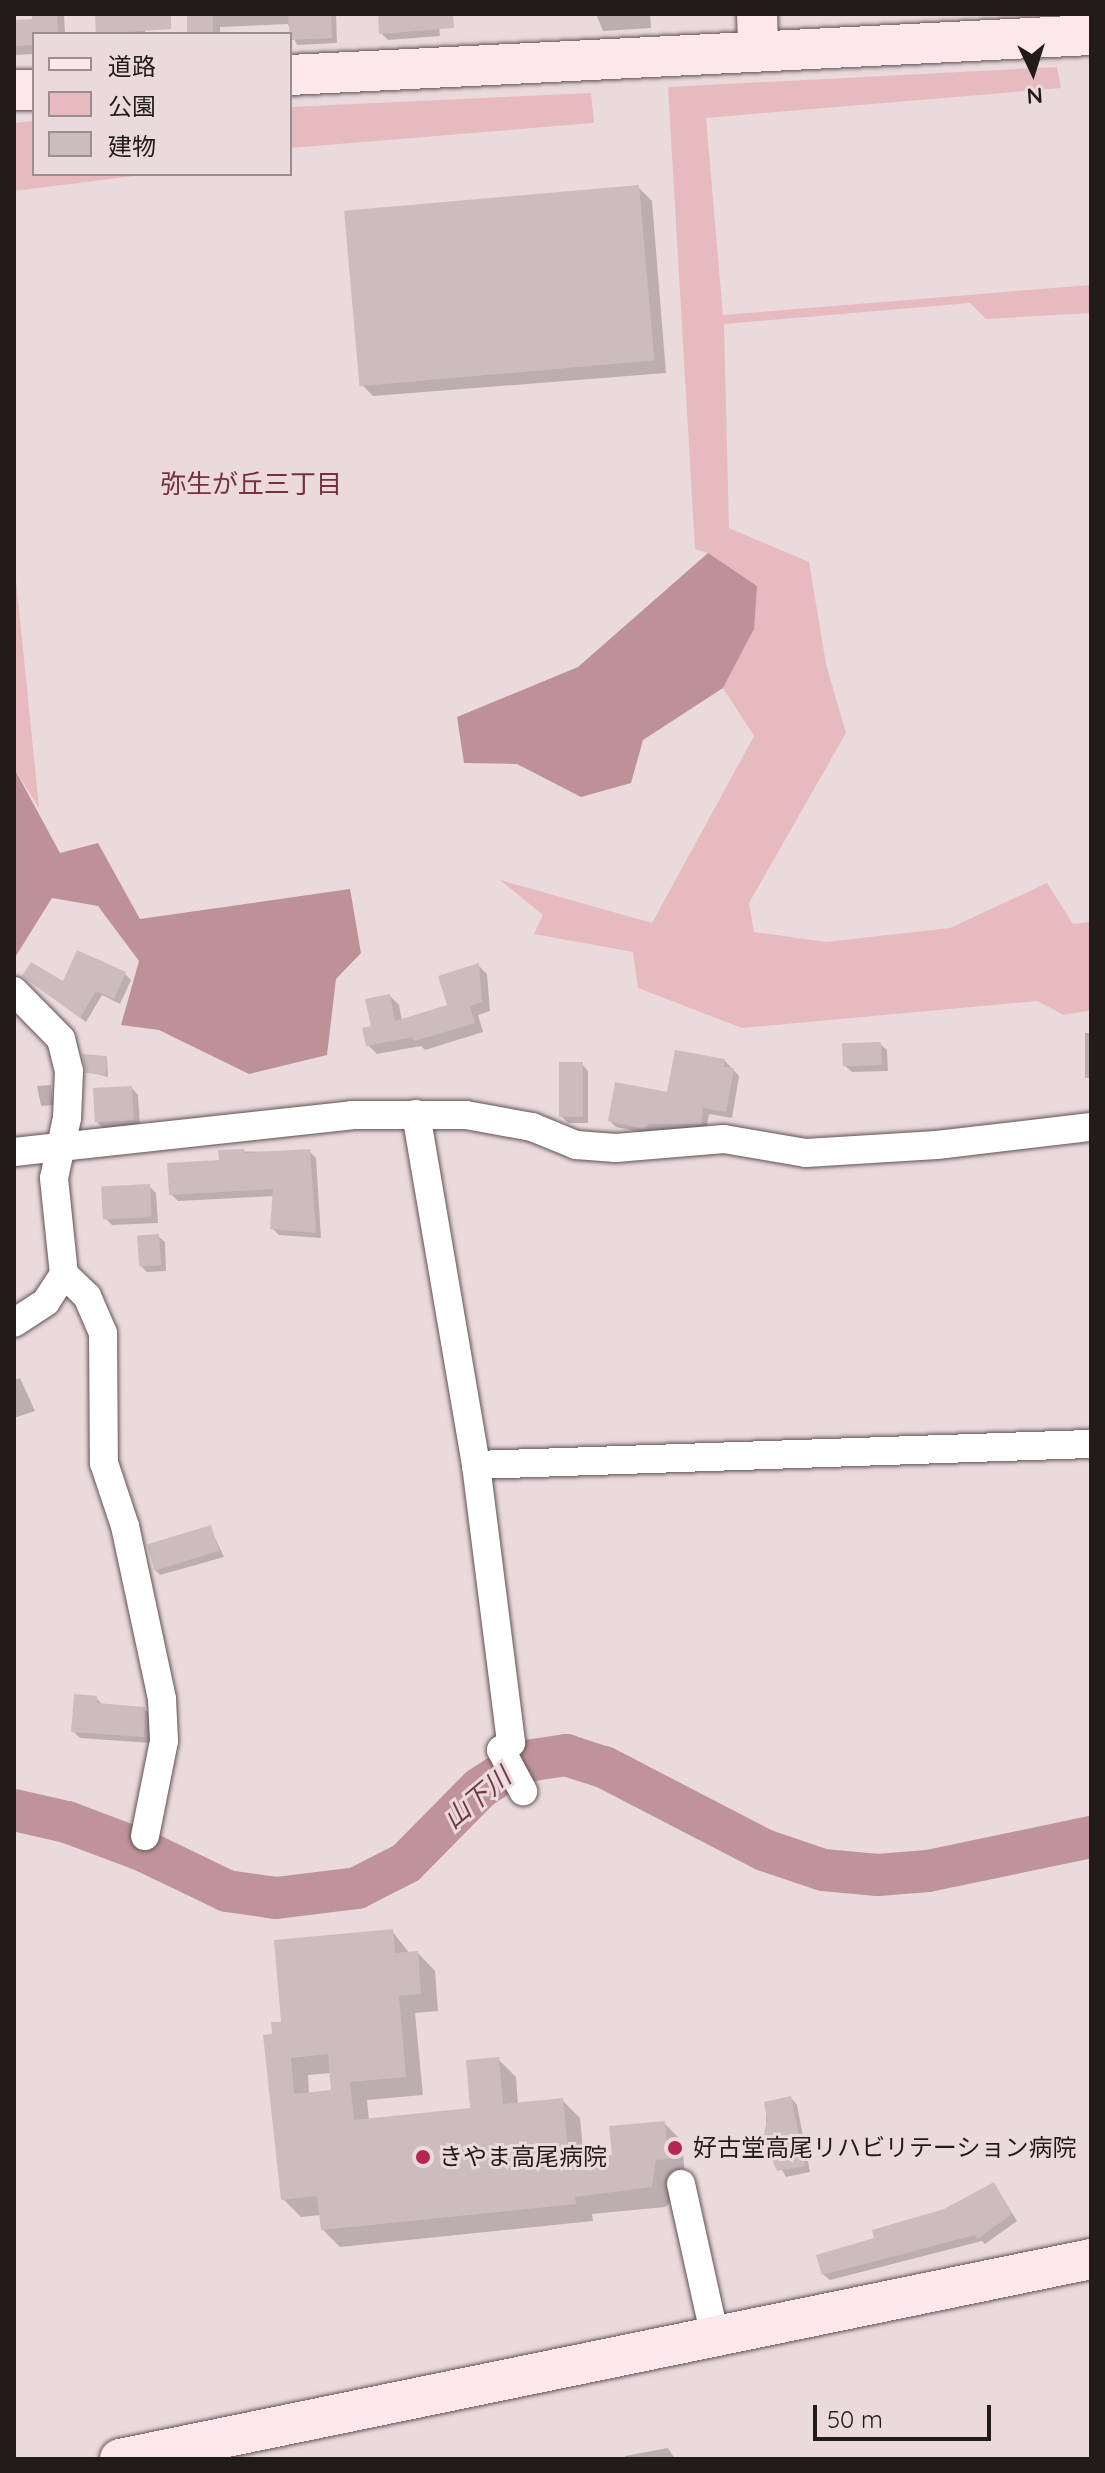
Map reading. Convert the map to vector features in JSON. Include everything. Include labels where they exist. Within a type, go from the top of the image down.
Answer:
[{"type":"street","points":[[292,75],[758,31],[1091,35]]},
{"type":"street","points":[[14,991],[61,1039],[69,1071],[67,1118],[54,1178],[64,1274],[46,1302],[14,1323]]},
{"type":"street","points":[[416,1114],[476,1465],[511,1743],[501,1750],[521,1788]]},
{"type":"street","points":[[14,1152],[288,1120],[416,1114],[466,1115],[532,1127],[576,1145],[616,1148],[724,1139],[806,1153],[937,1145],[1091,1127]]},
{"type":"street","points":[[64,1274],[87,1296],[103,1333],[104,1463],[125,1526],[162,1699],[164,1741],[145,1836]]},
{"type":"street","points":[[476,1465],[1091,1444]]},
{"type":"street","points":[[681,2184],[715,2337]]},
{"type":"street","points":[[120,2459],[1091,2259]]},
{"type":"green space","points":[[1057,67],[1061,88],[706,118],[723,315],[1091,285],[1091,313],[986,319],[970,303],[724,324],[729,528],[809,562],[826,664],[846,733],[749,903],[754,932],[826,942],[950,928],[1047,883],[1073,924],[1091,922],[1091,1010],[1064,1015],[1037,1001],[742,1028],[638,988],[633,952],[534,934],[543,915],[500,880],[652,923],[754,736],[723,688],[754,629],[708,553],[695,549],[668,87]]},
{"type":"green space","points":[[591,93],[594,123],[292,148],[292,107]]},
{"type":"green space","points":[[32,121],[32,176],[134,176],[14,191],[14,123]]},
{"type":"green space","points":[[14,560],[39,808],[14,768]]},
{"type":"shaded area","points":[[708,553],[757,586],[754,629],[723,688],[643,740],[631,783],[581,797],[517,764],[464,763],[457,717],[578,667]]},
{"type":"shaded area","points":[[14,768],[60,853],[98,843],[140,919],[350,889],[361,953],[336,979],[327,1055],[249,1074],[159,1030],[121,1025],[139,961],[98,906],[52,898],[14,959]]},
{"type":"building","points":[[32,14],[57,14],[58,32],[32,32],[32,45],[14,46],[14,20],[32,19]]},
{"type":"building","points":[[95,14],[171,14],[171,29],[96,32]]},
{"type":"building","points":[[187,14],[213,14],[213,32],[187,32]]},
{"type":"building","points":[[288,14],[331,16],[332,38],[292,40],[292,32],[289,32]]},
{"type":"building","points":[[378,14],[453,14],[454,28],[379,34]]},
{"type":"building","points":[[639,185],[654,360],[359,386],[344,211]]},
{"type":"building","points":[[77,950],[126,972],[114,999],[96,991],[80,1018],[22,976],[31,962],[63,981]]},
{"type":"building","points":[[479,963],[482,1002],[470,1006],[475,1023],[414,1041],[412,1037],[366,1046],[362,1028],[371,1026],[365,999],[390,994],[395,1021],[447,1005],[438,976]]},
{"type":"building","points":[[881,1042],[882,1065],[843,1066],[842,1043]]},
{"type":"building","points":[[675,1050],[725,1059],[724,1067],[734,1068],[726,1112],[703,1108],[701,1124],[649,1124],[644,1129],[608,1121],[615,1082],[667,1092]]},
{"type":"building","points":[[82,1054],[107,1056],[106,1075],[86,1073]]},
{"type":"building","points":[[559,1062],[583,1062],[583,1117],[559,1117]]},
{"type":"building","points":[[132,1086],[134,1120],[95,1122],[93,1088]]},
{"type":"building","points":[[244,1149],[245,1153],[310,1149],[316,1233],[270,1229],[273,1189],[169,1195],[167,1163],[219,1160],[218,1150]]},
{"type":"building","points":[[150,1184],[152,1217],[103,1220],[101,1187]]},
{"type":"building","points":[[159,1234],[161,1265],[139,1266],[137,1236]]},
{"type":"building","points":[[211,1525],[219,1551],[155,1570],[147,1545]]},
{"type":"building","points":[[74,1694],[97,1696],[97,1703],[145,1707],[144,1737],[71,1732]]},
{"type":"building","name":"きやま高尾病院","points":[[393,1929],[395,1953],[418,1951],[421,1994],[399,1996],[406,2077],[350,2082],[354,2120],[470,2108],[466,2060],[499,2057],[503,2104],[563,2098],[569,2159],[612,2155],[609,2126],[665,2121],[668,2159],[656,2160],[652,2187],[575,2197],[576,2204],[321,2230],[317,2196],[281,2200],[263,2035],[272,2034],[271,2022],[281,2022],[274,1940]],"holes":[[[328,2054],[331,2090],[294,2094],[291,2058]]]},
{"type":"building","points":[[791,2096],[805,2166],[777,2171],[763,2139],[767,2119],[764,2102]]},
{"type":"building","points":[[994,2182],[1012,2214],[977,2239],[975,2235],[822,2275],[816,2255],[874,2238],[872,2230],[944,2209]]},
{"type":"waterway","name":"山下川","points":[[14,1810],[67,1822],[144,1851],[227,1891],[276,1898],[357,1888],[406,1863],[480,1788],[520,1762],[566,1755],[604,1767],[764,1850],[823,1870],[878,1875],[928,1871],[1091,1837]]},
{"type":"place","name":"好古堂高尾リハビリテーション病院","points":[[675,2148]]},
{"type":"place","name":"きやま高尾病院","points":[[423,2157]]},
{"type":"district","name":"弥生が丘三丁目","points":[[251,484]]}]
